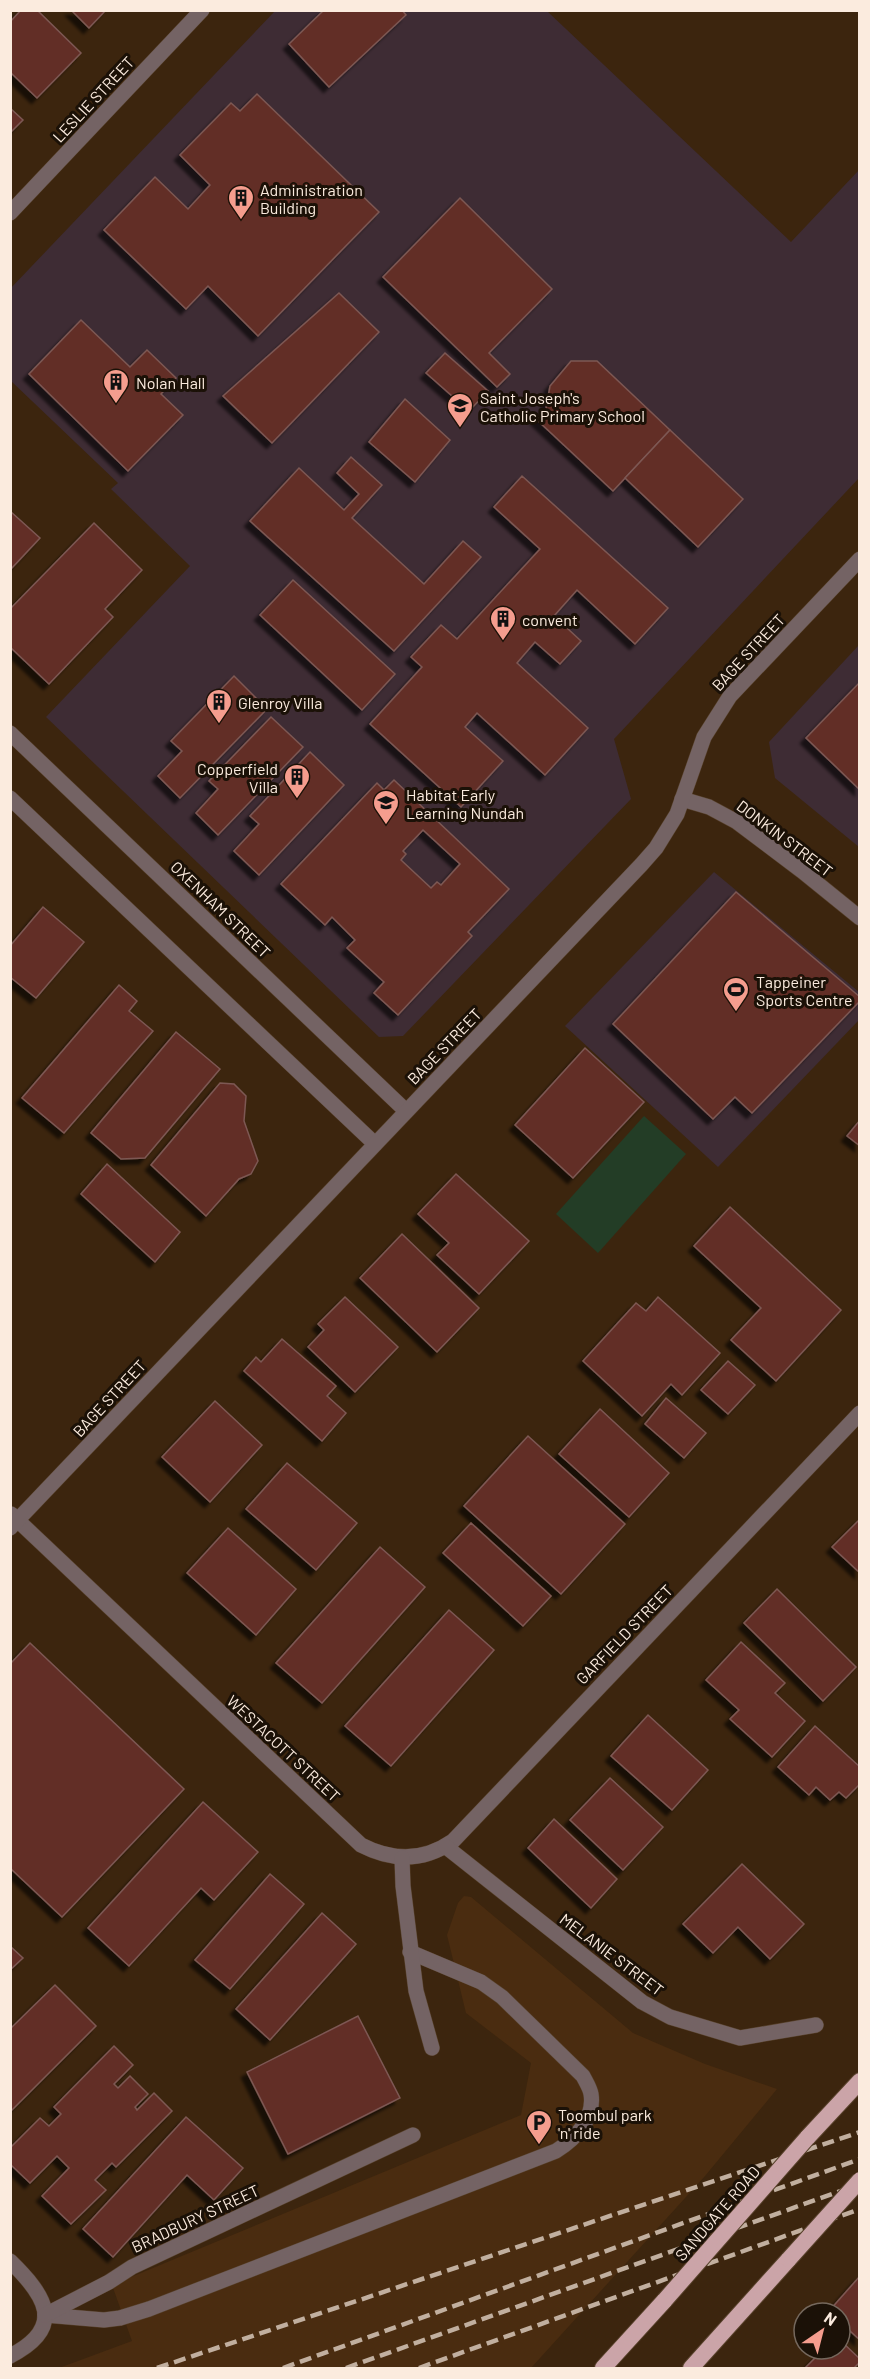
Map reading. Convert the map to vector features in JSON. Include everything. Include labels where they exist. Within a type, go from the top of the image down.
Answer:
[{"type":"highway","name":"SANDGATE ROAD","points":[[603,2368],[860,2081]]},
{"type":"highway","points":[[691,2368],[860,2180]]},
{"type":"street","name":"LESLIE STREET","points":[[10,213],[202,10]]},
{"type":"street","name":"BAGE STREET","points":[[13,1521],[641,865],[667,832],[682,799],[704,737],[730,696],[860,559]]},
{"type":"street","name":"OXENHAM STREET","points":[[10,733],[406,1111]]},
{"type":"street","points":[[10,798],[375,1144]]},
{"type":"street","name":"DONKIN STREET","points":[[682,799],[709,807],[737,822],[860,918]]},
{"type":"street","name":"GARFIELD STREET","points":[[402,1858],[419,1856],[445,1846],[464,1830],[860,1413]]},
{"type":"street","name":"WESTACOTT STREET","points":[[13,1521],[361,1845],[373,1851],[402,1858]]},
{"type":"street","name":"MELANIE STREET","points":[[445,1846],[642,2002],[670,2017],[740,2038],[816,2025]]},
{"type":"street","points":[[402,1858],[410,1952],[416,1990],[432,2048]]},
{"type":"street","points":[[45,2315],[104,2320],[120,2318],[149,2309],[556,2151],[574,2139],[591,2108],[591,2093],[583,2076],[502,1997],[481,1982],[410,1952]]},
{"type":"street","name":"BRADBURY STREET","points":[[45,2315],[109,2282],[132,2267],[414,2135]]},
{"type":"street","points":[[10,2260],[42,2297],[45,2306],[45,2315],[39,2333],[10,2356]]},
{"type":"shaded area","name":"Saint Joseph's Catholic Primary School","points":[[275,11],[547,11],[791,242],[859,170],[859,478],[614,739],[631,799],[403,1036],[379,1037],[46,717],[190,566],[111,489],[118,483],[11,381],[10,289]]},
{"type":"shaded area","points":[[859,645],[859,847],[775,778],[769,742]]},
{"type":"shaded area","name":"Tappeiner Sports Centre","points":[[714,872],[859,992],[859,1020],[718,1167],[565,1026]]},
{"type":"shaded area","points":[[464,1896],[471,1897],[633,2033],[705,2064],[777,2089],[705,2176],[531,2368],[59,2368],[132,2341],[112,2285],[521,2115],[531,2063],[466,2013],[447,1935],[458,1903]]},
{"type":"green space","points":[[644,1116],[686,1154],[598,1253],[556,1214]]},
{"type":"building","points":[[21,10],[37,10],[81,53],[37,98],[10,72],[10,22]]},
{"type":"building","points":[[71,10],[106,10],[89,28]]},
{"type":"building","points":[[324,10],[402,10],[406,15],[329,87],[289,44]]},
{"type":"building","name":"Administration Building","points":[[257,94],[379,212],[258,336],[208,286],[186,309],[104,230],[155,177],[188,209],[210,185],[180,155],[231,103],[240,111]]},
{"type":"building","points":[[10,108],[23,120],[10,133]]},
{"type":"building","points":[[460,198],[552,289],[489,353],[510,374],[497,387],[383,277]]},
{"type":"building","points":[[339,293],[379,332],[272,443],[223,396]]},
{"type":"building","name":"Nolan Hall","points":[[81,320],[130,367],[147,350],[176,378],[161,394],[183,415],[128,471],[29,374]]},
{"type":"building","points":[[445,353],[488,391],[469,411],[426,373]]},
{"type":"building","points":[[571,361],[597,361],[670,430],[613,491],[536,419],[546,409],[550,386]]},
{"type":"building","points":[[405,399],[450,440],[415,482],[369,442]]},
{"type":"building","points":[[670,430],[743,499],[698,547],[625,478]]},
{"type":"building","points":[[351,457],[382,485],[352,518],[424,584],[463,541],[481,557],[394,651],[250,521],[299,468],[344,510],[359,494],[337,473]]},
{"type":"building","name":"convent","points":[[522,476],[668,608],[635,644],[577,590],[554,616],[581,641],[560,664],[535,642],[517,663],[588,728],[545,775],[477,713],[465,727],[503,761],[461,807],[370,724],[422,667],[411,657],[441,625],[457,639],[540,549],[494,507]]},
{"type":"building","points":[[10,511],[40,538],[10,570]]},
{"type":"building","points":[[94,523],[142,570],[105,609],[113,617],[49,684],[10,647],[10,609]]},
{"type":"building","points":[[293,580],[395,674],[362,710],[260,615]]},
{"type":"building","name":"Glenroy Villa","points":[[234,676],[267,709],[180,798],[158,776],[182,751],[171,741]]},
{"type":"building","points":[[860,682],[860,790],[806,738]]},
{"type":"building","points":[[271,717],[303,747],[218,835],[196,813],[218,789],[209,781]]},
{"type":"building","name":"Copperfield Villa","points":[[310,752],[344,785],[259,875],[234,851],[259,824],[250,816]]},
{"type":"building","points":[[394,780],[509,889],[468,932],[472,936],[398,1015],[374,993],[384,982],[347,948],[355,940],[332,917],[325,925],[281,884],[377,783],[384,790]],"holes":[[[423,830],[460,864],[441,885],[437,882],[431,888],[401,860],[406,854],[403,851]]]},
{"type":"building","name":"Tappeiner Sports Centre","points":[[736,892],[860,997],[860,1001],[752,1113],[735,1097],[713,1119],[613,1024]]},
{"type":"building","points":[[43,907],[84,942],[36,998],[10,977],[10,946]]},
{"type":"building","points":[[119,985],[137,1001],[129,1011],[153,1031],[64,1133],[22,1098]]},
{"type":"building","points":[[176,1032],[220,1069],[145,1158],[121,1159],[91,1133]]},
{"type":"building","points":[[585,1048],[644,1102],[573,1178],[515,1125]]},
{"type":"building","points":[[220,1083],[234,1084],[246,1096],[244,1121],[258,1161],[251,1174],[239,1179],[206,1216],[151,1165]]},
{"type":"building","points":[[860,1120],[860,1146],[847,1136]]},
{"type":"building","points":[[107,1164],[180,1232],[155,1262],[81,1194]]},
{"type":"building","points":[[456,1174],[529,1241],[479,1294],[437,1255],[449,1243],[418,1214]]},
{"type":"building","points":[[730,1207],[841,1310],[776,1381],[731,1340],[761,1308],[694,1246]]},
{"type":"building","points":[[402,1234],[479,1308],[437,1352],[360,1278]]},
{"type":"building","points":[[345,1297],[398,1347],[355,1392],[308,1347],[324,1330],[318,1324]]},
{"type":"building","points":[[658,1297],[720,1353],[682,1395],[671,1384],[642,1416],[583,1361],[636,1303],[646,1311]]},
{"type":"building","points":[[282,1339],[336,1386],[327,1396],[346,1413],[322,1441],[244,1371],[256,1357],[261,1362]]},
{"type":"building","points":[[728,1361],[755,1385],[728,1414],[701,1390]]},
{"type":"building","points":[[666,1398],[706,1433],[684,1458],[645,1424]]},
{"type":"building","points":[[215,1401],[262,1445],[210,1502],[162,1457]]},
{"type":"building","points":[[600,1409],[669,1473],[629,1517],[559,1454]]},
{"type":"building","points":[[528,1436],[625,1524],[561,1594],[464,1506]]},
{"type":"building","points":[[287,1463],[357,1523],[316,1570],[246,1509]]},
{"type":"building","points":[[860,1519],[860,1573],[832,1547]]},
{"type":"building","points":[[471,1523],[551,1596],[523,1626],[443,1553]]},
{"type":"building","points":[[228,1528],[296,1589],[256,1635],[187,1573]]},
{"type":"building","points":[[380,1547],[425,1587],[322,1703],[276,1663]]},
{"type":"building","points":[[777,1589],[856,1667],[823,1701],[744,1623]]},
{"type":"building","points":[[449,1610],[494,1650],[391,1766],[345,1726]]},
{"type":"building","points":[[741,1642],[785,1683],[775,1693],[805,1721],[772,1757],[730,1719],[739,1710],[706,1680]]},
{"type":"building","points":[[30,1643],[184,1789],[62,1917],[10,1868],[10,1664]]},
{"type":"building","points":[[648,1715],[708,1770],[672,1810],[611,1756]]},
{"type":"building","points":[[815,1726],[860,1767],[860,1784],[846,1798],[839,1792],[830,1800],[816,1787],[809,1795],[778,1767]]},
{"type":"building","points":[[610,1778],[663,1827],[623,1870],[570,1820]]},
{"type":"building","points":[[203,1802],[258,1852],[214,1900],[201,1888],[129,1966],[88,1928]]},
{"type":"building","points":[[554,1819],[617,1879],[591,1908],[528,1848]]},
{"type":"building","points":[[742,1864],[804,1924],[770,1959],[738,1927],[713,1953],[683,1924]]},
{"type":"building","points":[[270,1874],[304,1904],[230,1989],[195,1960]]},
{"type":"building","points":[[322,1913],[356,1944],[270,2040],[236,2009]]},
{"type":"building","points":[[10,1946],[23,1958],[10,1970]]},
{"type":"building","points":[[55,1985],[96,2026],[10,2112],[10,2029]]},
{"type":"building","points":[[358,2016],[400,2098],[288,2154],[247,2072]]},
{"type":"building","points":[[114,2046],[133,2065],[114,2084],[118,2088],[130,2076],[148,2094],[135,2107],[137,2110],[154,2093],[172,2111],[116,2167],[112,2163],[95,2180],[106,2190],[71,2224],[42,2196],[69,2168],[57,2156],[30,2183],[10,2164],[10,2148],[40,2118],[49,2126],[61,2114],[54,2107]]},
{"type":"building","points":[[186,2117],[243,2168],[214,2200],[187,2175],[113,2257],[83,2229]]},
{"type":"building","points":[[860,2276],[860,2340],[852,2333],[852,2301],[838,2301]]},
{"type":"building","points":[[852,2351],[860,2359],[854,2368],[805,2368],[812,2361],[852,2361]]},
{"type":"railway","points":[[157,2368],[860,2132]]},
{"type":"railway","points":[[283,2368],[860,2159]]},
{"type":"railway","points":[[346,2368],[860,2184]]},
{"type":"railway","points":[[419,2368],[860,2209]]},
{"type":"place","name":"Administration Building","points":[[241,221]]},
{"type":"place","name":"Nolan Hall","points":[[116,405]]},
{"type":"place","name":"Saint Joseph's Catholic Primary School","points":[[460,429]]},
{"type":"place","name":"convent","points":[[503,642]]},
{"type":"place","name":"Glenroy Villa","points":[[219,725]]},
{"type":"place","name":"Copperfield Villa","points":[[297,800]]},
{"type":"place","name":"Habitat Early Learning Nundah","points":[[386,826]]},
{"type":"place","name":"Tappeiner Sports Centre","points":[[736,1013]]},
{"type":"place","name":"Toombul park 'n' ride","points":[[539,2146]]}]
